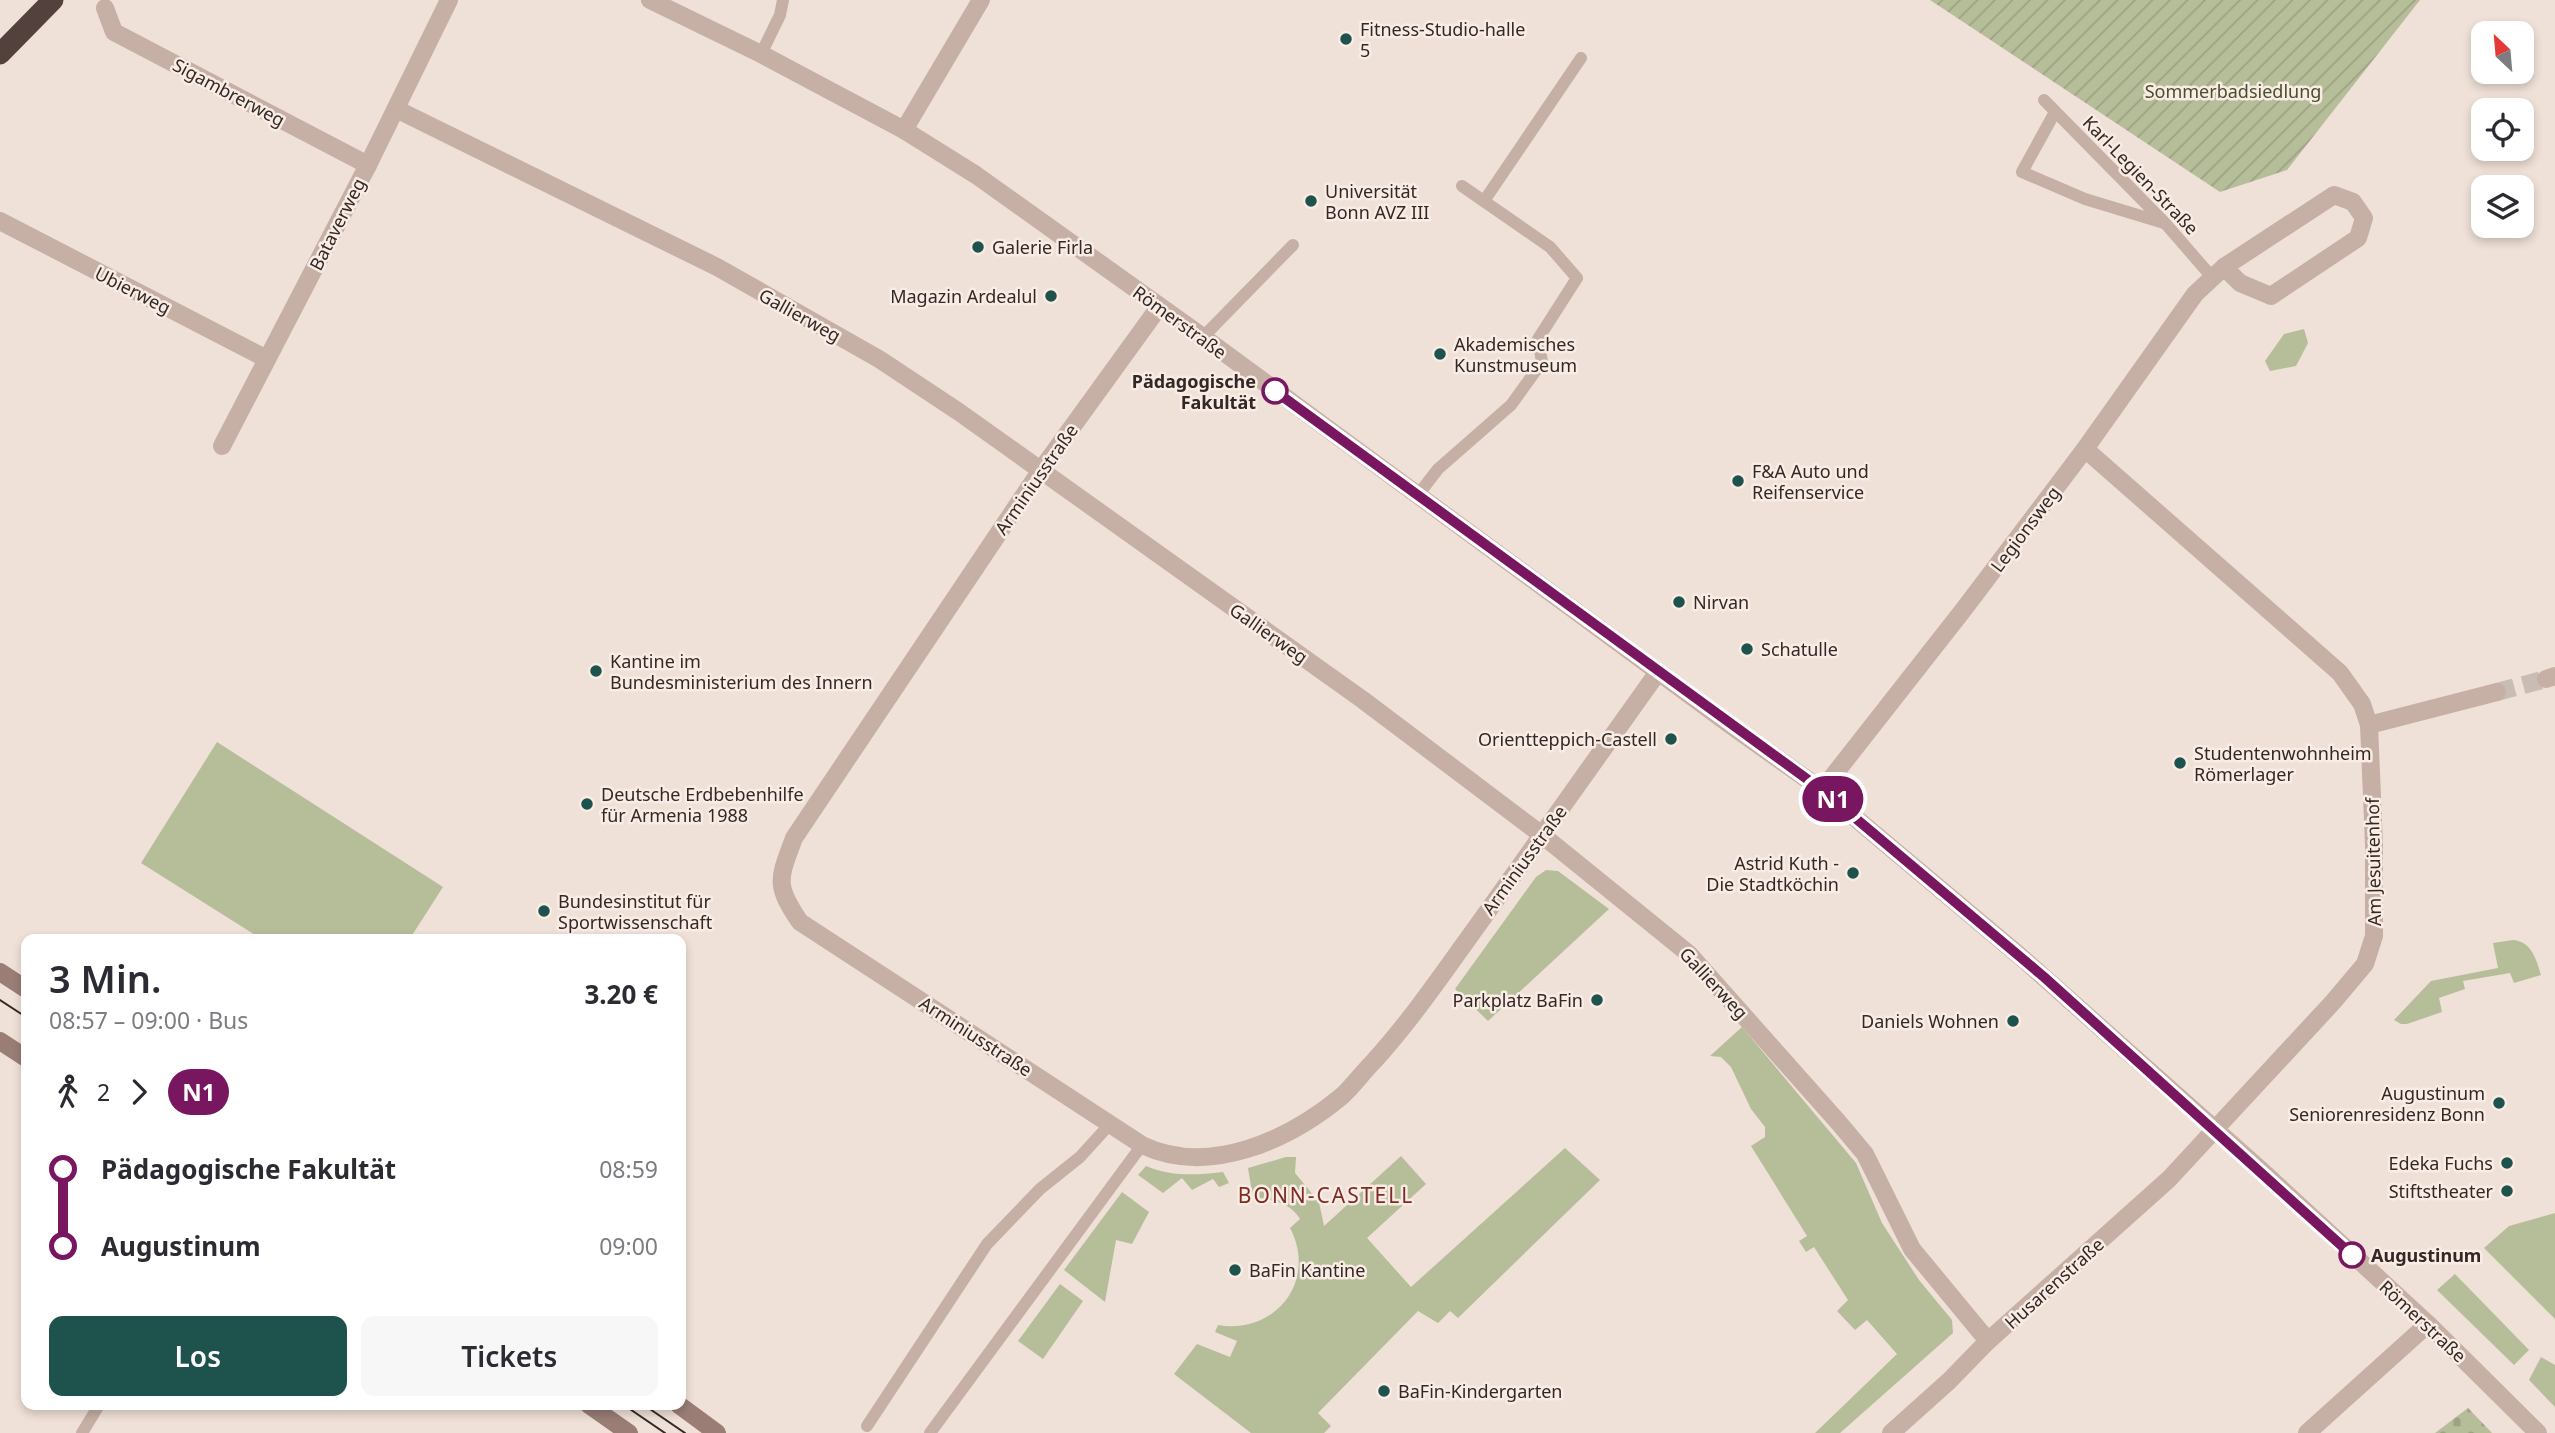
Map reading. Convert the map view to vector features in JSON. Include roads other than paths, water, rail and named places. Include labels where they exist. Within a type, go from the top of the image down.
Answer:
[{"type":"highway","points":[[0,54],[53,0]]},
{"type":"main road","points":[[0,972],[21,986]]},
{"type":"main road","points":[[0,1041],[21,1055]]},
{"type":"main road","points":[[596,1410],[629,1433]]},
{"type":"main road","points":[[686,1410],[718,1433]]},
{"type":"street","name":"Bataverweg","points":[[222,446],[368,165],[449,0]]},
{"type":"street","name":"Römerstraße","points":[[650,0],[761,54],[904,130],[976,175],[1203,337],[1822,790],[2021,957],[2216,1131],[2428,1324],[2538,1433]]},
{"type":"street","points":[[904,130],[981,0]]},
{"type":"street","name":"Sigambrerweg","points":[[105,8],[114,32],[368,165]]},
{"type":"street","name":"Gallierweg","points":[[396,109],[740,281],[879,359],[959,412],[1363,700],[1542,835],[1689,954],[1822,1104],[1865,1154],[1912,1249],[1988,1341]]},
{"type":"street","name":"Legionsweg","points":[[1822,790],[1964,610],[2085,449],[2194,294],[2218,272],[2334,195],[2353,202],[2364,218],[2358,238],[2271,296],[2218,272]]},
{"type":"street","name":"Ubierweg","points":[[0,221],[267,359]]},
{"type":"street","name":"Arminiusstraße","points":[[1159,307],[1041,470],[794,838],[780,875],[785,900],[800,922],[1142,1145],[1159,1153],[1179,1157],[1230,1152],[1270,1141],[1297,1129],[1344,1094],[1403,1029],[1658,672]]},
{"type":"street","name":"Am Jesuitenhof","points":[[2085,449],[2340,673],[2362,704],[2369,725],[2374,845],[2374,936],[2365,964],[2216,1131]]},
{"type":"street","points":[[2369,725],[2497,692]]},
{"type":"street","name":"Husarenstraße","points":[[1891,1433],[1949,1381],[1988,1341],[2169,1179],[2216,1131]]},
{"type":"street","points":[[2307,1433],[2428,1324]]},
{"type":"lane","points":[[761,54],[780,15],[783,0]]},
{"type":"lane","points":[[1484,201],[1581,58]]},
{"type":"lane","name":"Karl-Legien-Straße","points":[[2044,100],[2165,223],[2218,272]]},
{"type":"lane","points":[[2055,112],[2022,172],[2085,199],[2165,223]]},
{"type":"lane","points":[[1418,495],[1438,470],[1511,405],[1542,362],[1538,339],[1577,278],[1550,247],[1462,186]]},
{"type":"lane","points":[[1203,337],[1293,245]]},
{"type":"lane","points":[[867,1426],[986,1244],[1040,1189],[1080,1157],[1110,1124]]},
{"type":"lane","points":[[930,1433],[1142,1145]]},
{"type":"lane","points":[[82,1433],[96,1410]]},
{"type":"tunnel","points":[[2497,692],[2546,679]]},
{"type":"tram line","points":[[0,1000],[21,1014]]},
{"type":"tram line","points":[[631,1410],[665,1433]]},
{"type":"tram line","points":[[651,1410],[685,1433]]},
{"type":"place","name":"Fitness-Studio-halle 5","points":[[1346,39]]},
{"type":"place","name":"Universität Bonn AVZ III","points":[[1311,201]]},
{"type":"place","name":"Galerie Firla","points":[[978,247]]},
{"type":"place","name":"Magazin Ardealul","points":[[1051,296]]},
{"type":"place","name":"Akademisches Kunstmuseum","points":[[1440,354]]},
{"type":"place","name":"Pädagogische Fakultät","points":[[1275,391]]},
{"type":"place","name":"F&A Auto und Reifenservice","points":[[1738,481]]},
{"type":"place","name":"Nirvan","points":[[1679,602]]},
{"type":"place","name":"Schatulle","points":[[1747,649]]},
{"type":"place","name":"Kantine im Bundesministerium des Innern","points":[[596,671]]},
{"type":"place","name":"Orientteppich-Castell","points":[[1671,739]]},
{"type":"place","name":"Studentenwohnheim Römerlager","points":[[2180,763]]},
{"type":"place","name":"Deutsche Erdbebenhilfe für Armenia 1988","points":[[587,804]]},
{"type":"place","name":"Astrid Kuth - Die Stadtköchin","points":[[1853,873]]},
{"type":"place","name":"Bundesinstitut für Sportwissenschaft","points":[[544,911]]},
{"type":"place","name":"Parkplatz BaFin","points":[[1597,1000]]},
{"type":"place","name":"Daniels Wohnen","points":[[2013,1021]]},
{"type":"place","name":"Augustinum Seniorenresidenz Bonn","points":[[2499,1103]]},
{"type":"place","name":"Edeka Fuchs","points":[[2507,1163]]},
{"type":"place","name":"Stiftstheater","points":[[2507,1191]]},
{"type":"place","name":"Augustinum","points":[[2352,1255]]},
{"type":"place","name":"BaFin Kantine","points":[[1235,1270]]},
{"type":"place","name":"BaFin-Kindergarten","points":[[1384,1391]]},
{"type":"district","name":"BONN-CASTELL","points":[[1326,1195]]},
{"type":"park label","name":"Sommerbadsiedlung","points":[[2233,91]]}]
